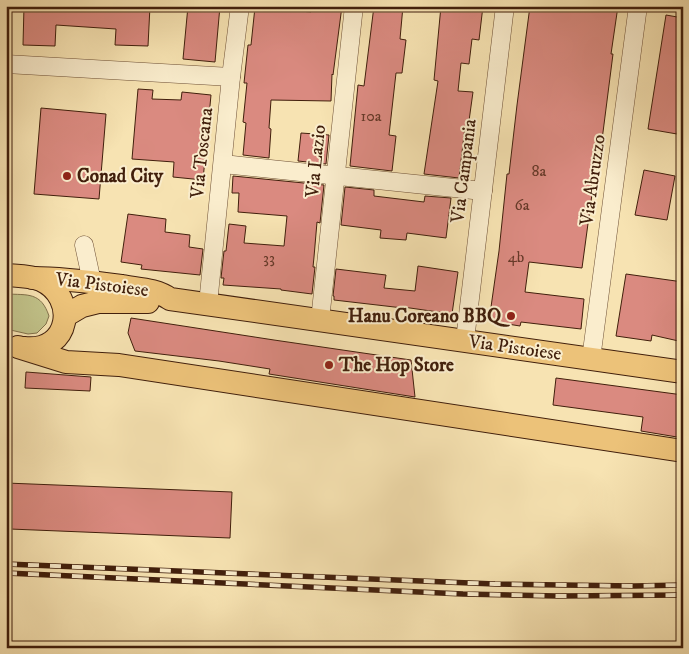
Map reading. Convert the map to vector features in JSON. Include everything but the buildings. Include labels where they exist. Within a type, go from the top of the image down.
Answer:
[{"type":"main road","name":"Via Pistoiese","points":[[6,275],[92,282],[148,290],[162,294],[170,299],[683,372]]},
{"type":"main road","points":[[33,278],[41,280],[59,297],[70,317],[74,345],[82,351],[118,365]]},
{"type":"main road","points":[[12,346],[32,349],[45,346],[59,336],[70,317],[91,296],[92,282]]},
{"type":"main road","name":"Via Pistoiese","points":[[70,317],[98,302],[161,302],[170,299]]},
{"type":"main road","points":[[12,346],[66,362],[118,365],[683,451]]},
{"type":"street","name":"Via Toscana","points":[[208,304],[240,6]]},
{"type":"street","name":"Via Lazio","points":[[320,320],[354,6]]},
{"type":"street","name":"Via Campania","points":[[465,340],[505,6]]},
{"type":"street","name":"Via Abruzzo","points":[[591,359],[638,6]]},
{"type":"street","points":[[6,64],[231,77]]},
{"type":"street","points":[[223,164],[483,191]]},
{"type":"street","points":[[84,245],[92,282]]},
{"type":"green space","points":[[6,294],[27,295],[38,299],[46,308],[49,316],[46,324],[37,333],[28,334],[6,329]]},
{"type":"railway","points":[[6,564],[495,584],[683,585]]},
{"type":"railway","points":[[6,573],[463,594],[558,596],[683,595]]},
{"type":"place","name":"Conad City","points":[[67,176]]},
{"type":"place","name":"Hanu Coreano BBQ","points":[[511,316]]},
{"type":"place","name":"The Hop Store","points":[[329,365]]}]
